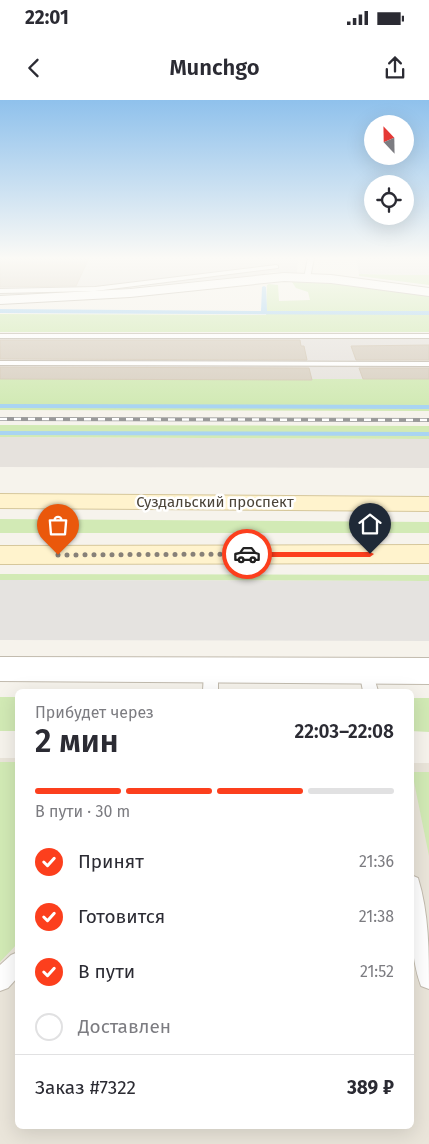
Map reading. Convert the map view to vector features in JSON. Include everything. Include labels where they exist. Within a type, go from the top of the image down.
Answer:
[{"type":"main road","name":"Суздальский проспект","points":[[0,501],[429,504]]},
{"type":"main road","points":[[0,555],[429,554]]},
{"type":"street","points":[[0,668],[211,681],[369,681],[429,671]]},
{"type":"lane","points":[[0,336],[429,336]]},
{"type":"lane","points":[[0,363],[429,364]]},
{"type":"lane","points":[[414,897],[426,946],[429,978]]},
{"type":"lane","points":[[0,980],[15,965]]},
{"type":"shaded area","points":[[0,338],[429,339],[429,379],[0,379]]},
{"type":"shaded area","points":[[0,437],[429,439],[429,468],[0,467]]},
{"type":"shaded area","points":[[0,580],[429,581],[429,641],[0,640]]},
{"type":"shaded area","points":[[0,758],[15,758],[15,1129],[414,1129],[414,763],[429,763],[429,1144],[0,1144]]},
{"type":"green space","points":[[266,307],[429,307],[429,332],[0,332],[0,314],[266,315]]},
{"type":"green space","points":[[0,379],[429,379],[429,411],[0,410]]},
{"type":"green space","points":[[0,425],[429,426],[429,439],[0,437]]},
{"type":"green space","points":[[0,519],[429,522],[429,533],[0,533]]},
{"type":"green space","points":[[0,574],[429,575],[429,581],[0,580]]},
{"type":"green space","points":[[0,697],[15,697],[15,731],[0,731]]},
{"type":"green space","points":[[414,698],[429,698],[429,732],[414,731]]},
{"type":"green space","points":[[0,762],[15,762],[15,946],[0,962]]},
{"type":"green space","points":[[414,772],[429,772],[429,856],[414,782]]},
{"type":"building","points":[[0,340],[300,340],[301,346],[304,346],[307,360],[0,359]]},
{"type":"building","points":[[429,345],[429,360],[356,360],[351,346]]},
{"type":"building","points":[[0,367],[309,368],[312,380],[0,379]]},
{"type":"building","points":[[359,368],[429,368],[429,379],[363,379]]},
{"type":"waterway","points":[[264,307],[264,312]]},
{"type":"waterway","points":[[0,311],[429,313]]},
{"type":"waterway","points":[[0,406],[429,407]]},
{"type":"waterway","points":[[0,433],[429,434]]},
{"type":"railway","points":[[0,419],[429,420]]},
{"type":"way so far","points":[[58,555],[247,554]]},
{"type":"route","points":[[247,554],[370,554]]}]
